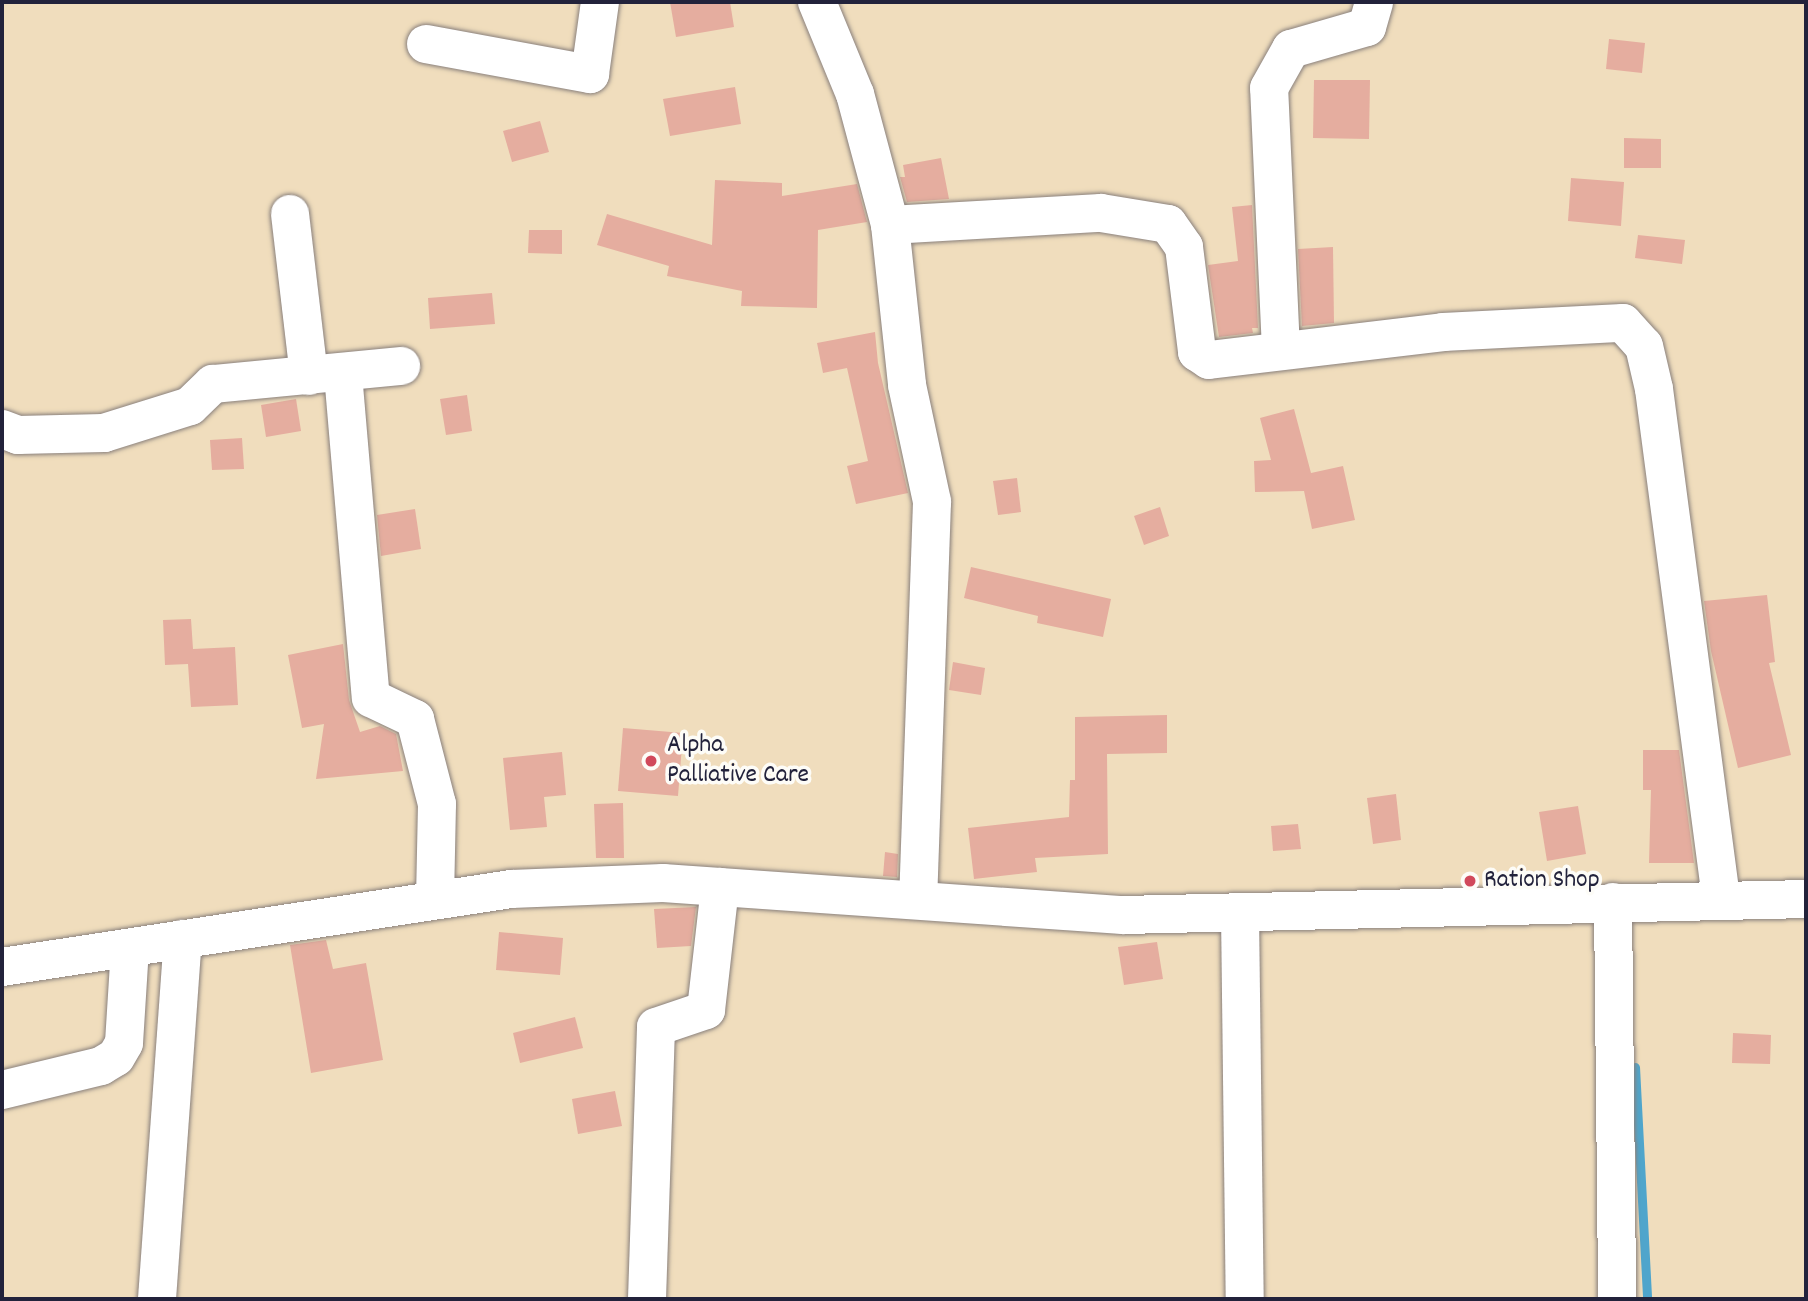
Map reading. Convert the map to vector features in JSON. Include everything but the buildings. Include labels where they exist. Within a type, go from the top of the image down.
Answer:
[{"type":"street","points":[[426,44],[590,74],[600,2]]},
{"type":"street","points":[[817,2],[855,94],[890,225],[907,385],[932,502],[918,898]]},
{"type":"street","points":[[1281,351],[1269,88],[1291,49],[1367,27],[1374,2]]},
{"type":"street","points":[[890,225],[1101,213],[1168,223],[1184,247],[1197,352],[1209,360],[1443,332],[1623,323],[1644,346],[1654,389],[1721,898]]},
{"type":"street","points":[[290,214],[326,375],[371,698],[415,719],[437,804],[435,899]]},
{"type":"street","points":[[2,429],[18,435],[104,433],[190,406],[213,383],[326,375],[401,366]]},
{"type":"street","points":[[2,967],[511,889],[663,883],[918,898],[962,906],[1123,915],[1721,898],[1806,899]]},
{"type":"street","points":[[647,1299],[656,1027],[706,1010],[720,887]]},
{"type":"street","points":[[1613,902],[1617,1299]]},
{"type":"street","points":[[1240,913],[1245,1299]]},
{"type":"street","points":[[158,1299],[183,939]]},
{"type":"street","points":[[2,1090],[101,1066],[116,1057],[124,1043],[130,948]]},
{"type":"waterway","points":[[1635,1067],[1647,1299]]},
{"type":"place","name":"Alpha Palliative Care","points":[[651,761]]},
{"type":"place","name":"Ration Shop","points":[[1470,881]]}]
